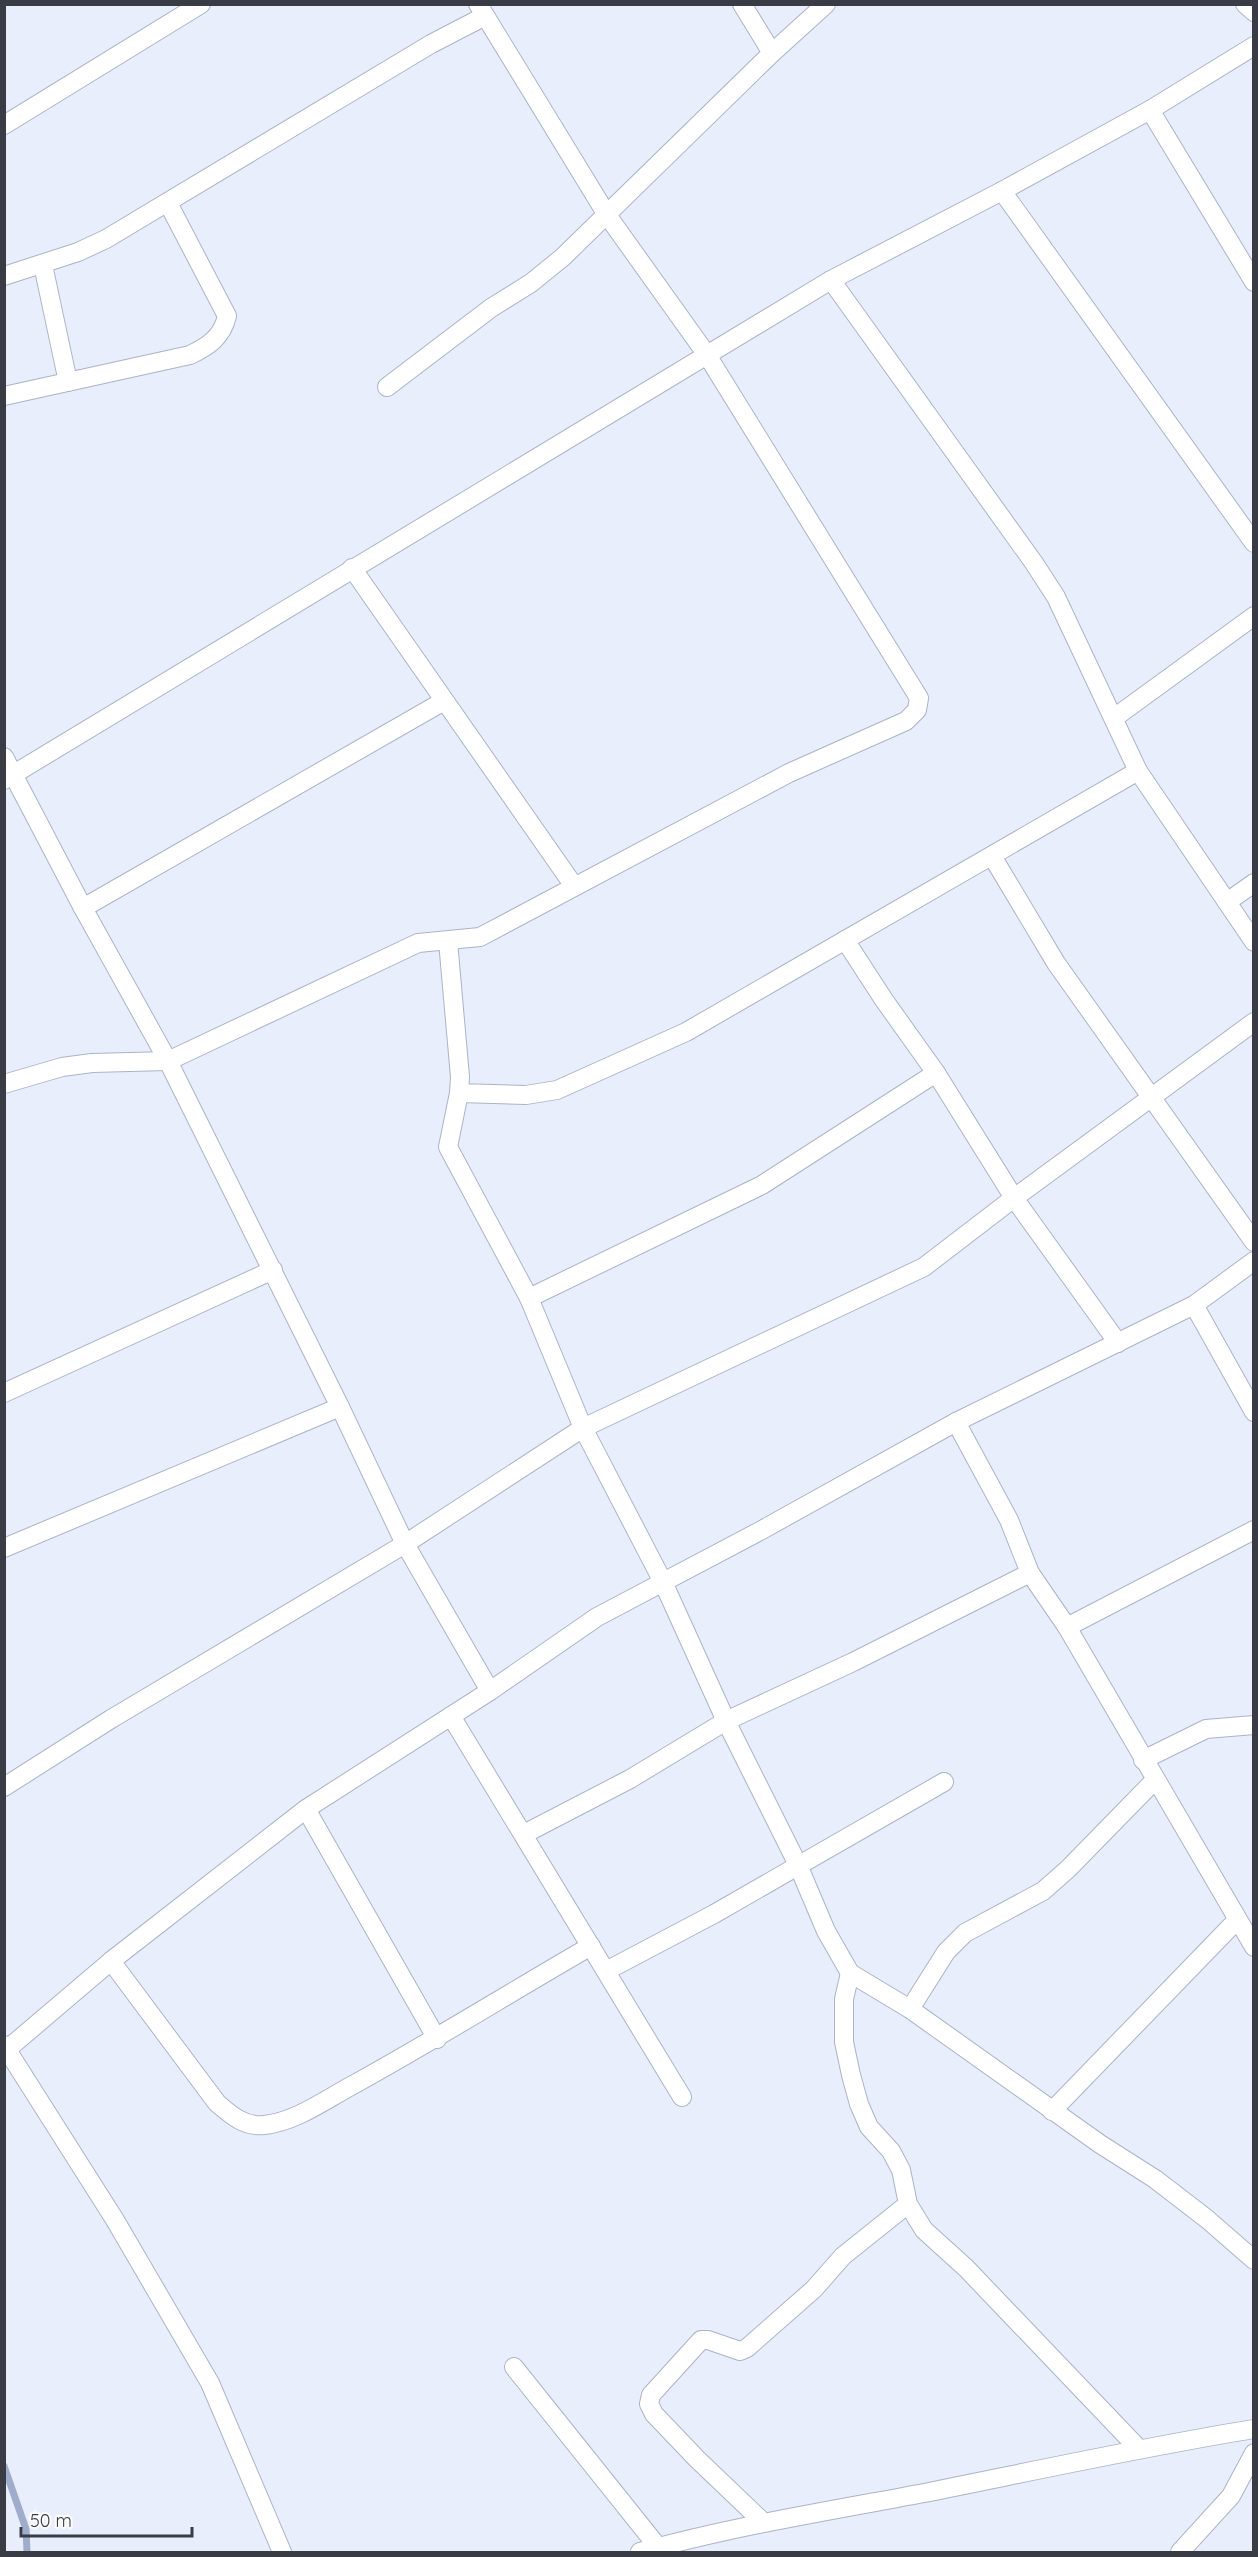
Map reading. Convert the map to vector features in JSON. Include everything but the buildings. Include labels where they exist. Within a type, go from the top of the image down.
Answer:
[{"type":"street","points":[[4,125],[201,4]]},
{"type":"street","points":[[742,4],[772,53]]},
{"type":"street","points":[[387,387],[491,308],[531,283],[607,215],[772,53],[826,4]]},
{"type":"street","points":[[1245,4],[1254,12]]},
{"type":"street","points":[[4,276],[43,265],[106,239],[431,44],[482,10],[607,215],[707,355],[919,698],[917,710],[906,721],[789,773],[480,937],[418,943],[168,1061],[92,1063],[62,1067],[4,1084]]},
{"type":"street","points":[[9,778],[352,568],[831,280],[1002,191],[1150,110],[1254,46]]},
{"type":"street","points":[[1150,110],[1254,282]]},
{"type":"street","points":[[1002,191],[1254,543]]},
{"type":"street","points":[[4,396],[190,355],[206,348],[224,326],[227,316],[168,203]]},
{"type":"street","points":[[43,265],[68,382]]},
{"type":"street","points":[[831,280],[1056,597],[1138,771],[1254,942]]},
{"type":"street","points":[[352,568],[574,886]]},
{"type":"street","points":[[1114,718],[1254,616]]},
{"type":"street","points":[[83,908],[444,701]]},
{"type":"street","points":[[4,757],[9,778],[168,1061],[273,1270],[405,1544],[490,1691]]},
{"type":"street","points":[[459,1093],[526,1095],[557,1090],[686,1032],[1138,771]]},
{"type":"street","points":[[992,856],[1056,963],[1254,1242]]},
{"type":"street","points":[[1227,902],[1254,883]]},
{"type":"street","points":[[845,940],[936,1073],[1014,1198],[1118,1343]]},
{"type":"street","points":[[448,941],[460,1077],[448,1148],[530,1298],[583,1428],[663,1582],[726,1721],[798,1865],[826,1931],[850,1973],[910,2009],[1052,2111],[1155,2179],[1254,2260]]},
{"type":"street","points":[[4,1787],[111,1719],[405,1544],[583,1428],[924,1267],[1254,1022]]},
{"type":"street","points":[[530,1298],[762,1185],[936,1073]]},
{"type":"street","points":[[282,2553],[210,2383],[115,2220],[6,2049],[111,1961],[306,1809],[490,1691],[597,1617],[956,1422],[1194,1305],[1254,1261]]},
{"type":"street","points":[[4,1393],[273,1270]]},
{"type":"street","points":[[1194,1305],[1254,1412]]},
{"type":"street","points":[[4,1548],[340,1407]]},
{"type":"street","points":[[956,1422],[1010,1520],[1030,1574],[1067,1627],[1254,1947]]},
{"type":"street","points":[[1067,1627],[1254,1530]]},
{"type":"street","points":[[524,1834],[630,1779],[726,1721],[853,1662],[1030,1574]]},
{"type":"street","points":[[451,1716],[682,2097]]},
{"type":"street","points":[[1143,1760],[1206,1729],[1254,1725]]},
{"type":"street","points":[[910,2009],[946,1952],[965,1933],[1043,1891],[1068,1869],[1155,1779]]},
{"type":"street","points":[[606,1971],[714,1914],[944,1782]]},
{"type":"street","points":[[306,1809],[437,2039]]},
{"type":"street","points":[[1052,2111],[1237,1920]]},
{"type":"street","points":[[111,1961],[217,2103],[233,2117],[246,2124],[264,2125],[303,2112],[437,2039],[591,1946]]},
{"type":"street","points":[[850,1973],[844,1999],[844,2042],[850,2075],[869,2127],[891,2151],[901,2170],[908,2204],[924,2230],[966,2268],[1138,2448]]},
{"type":"street","points":[[763,2522],[654,2414],[649,2404],[651,2395],[701,2340],[708,2340],[740,2351],[747,2348],[814,2289],[843,2256],[908,2204]]},
{"type":"street","points":[[514,2367],[658,2547]]},
{"type":"street","points":[[640,2553],[686,2539],[763,2522],[1057,2468],[1138,2448],[1254,2428]]},
{"type":"street","points":[[1180,2553],[1232,2496],[1254,2452]]},
{"type":"waterway","points":[[4,2466],[26,2529],[27,2552]]}]
